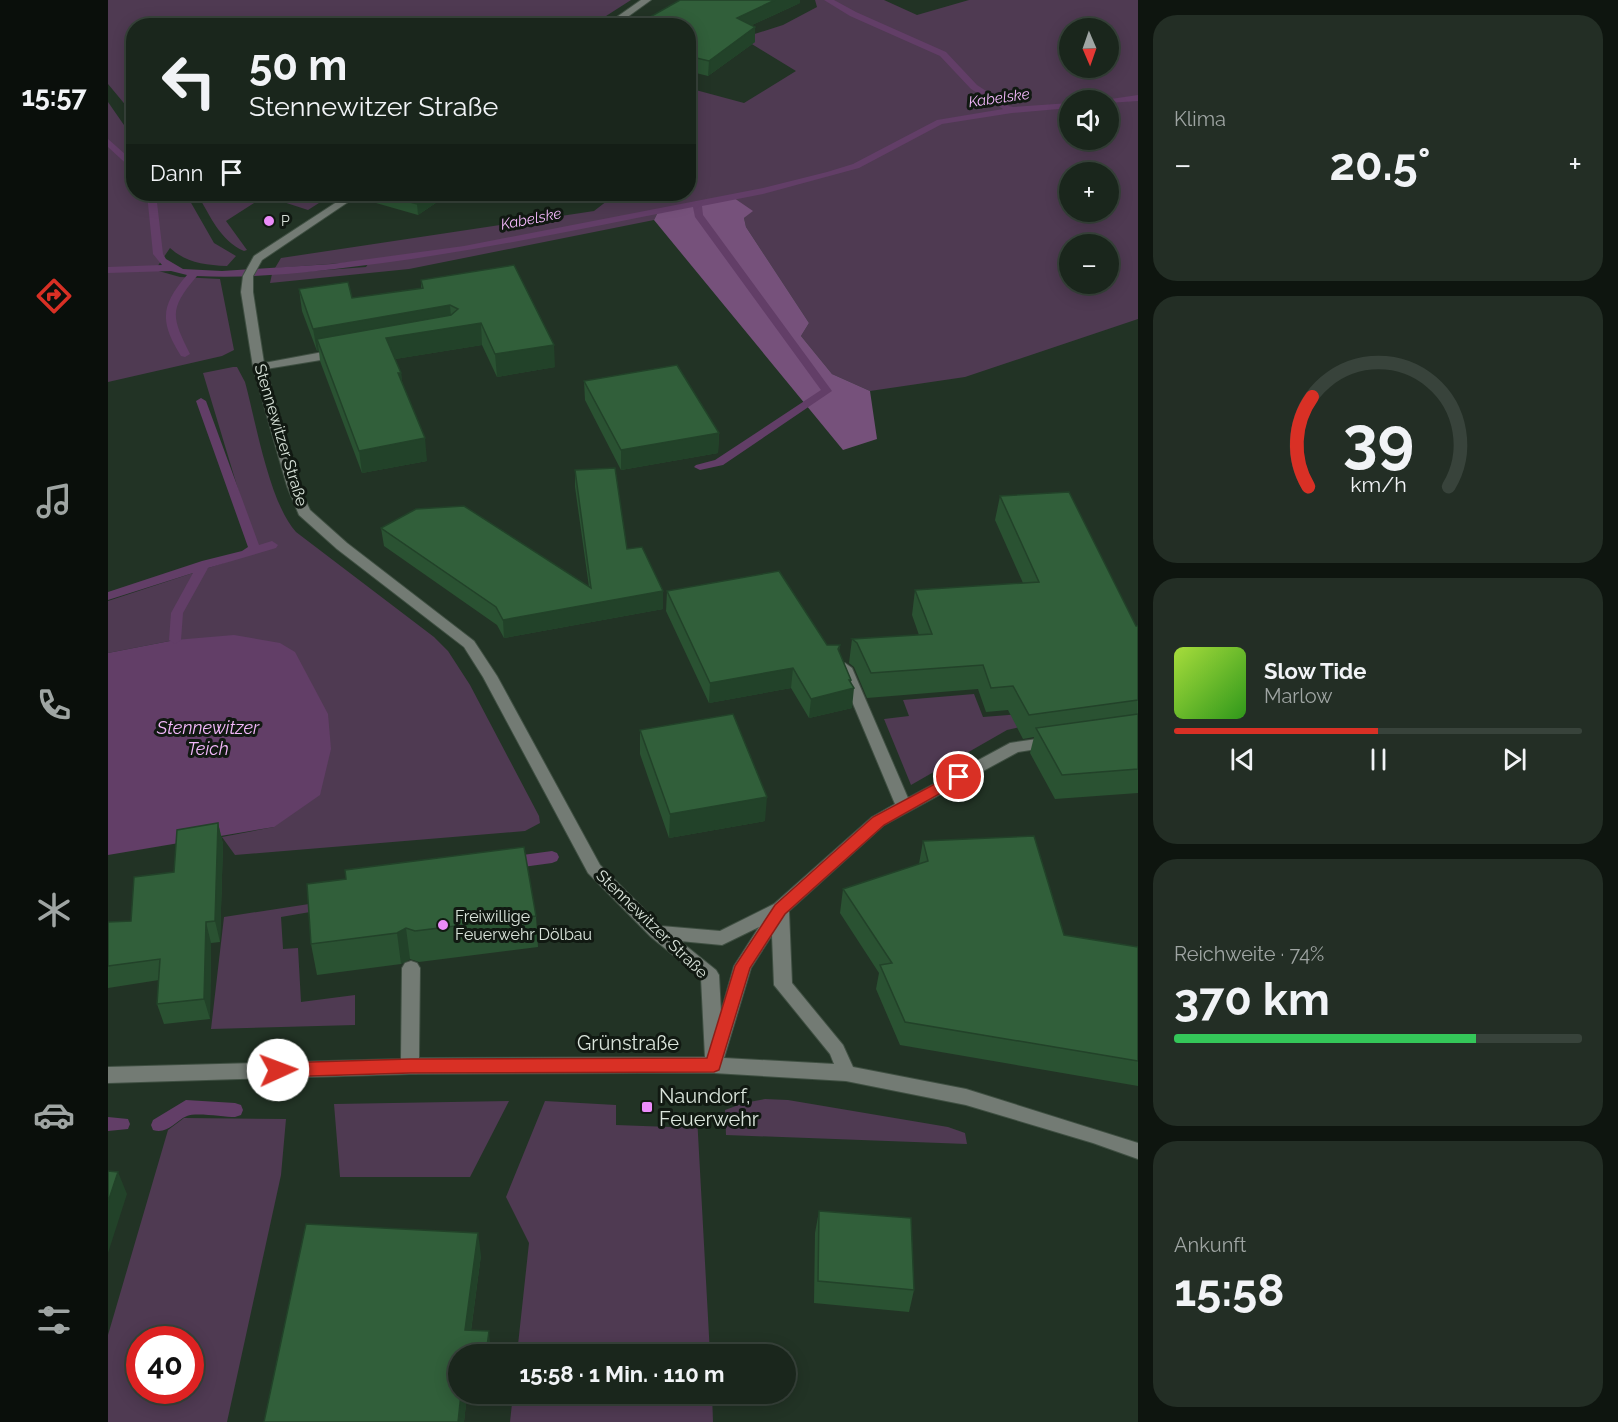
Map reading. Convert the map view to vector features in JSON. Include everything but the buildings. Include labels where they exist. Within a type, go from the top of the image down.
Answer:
[{"type":"street","points":[[620,18],[647,0]]},
{"type":"street","name":"Stennewitzer Straße","points":[[345,201],[256,261],[251,268],[247,284],[259,367],[293,486],[304,512],[342,546],[469,644],[490,676],[594,869],[657,932],[710,975],[714,1065]]},
{"type":"street","points":[[259,367],[348,351]]},
{"type":"street","points":[[845,668],[904,806]]},
{"type":"street","points":[[714,1065],[743,966],[780,909],[878,821],[1015,747],[1071,739]]},
{"type":"street","points":[[657,932],[722,938],[780,909]]},
{"type":"street","points":[[780,909],[783,985],[837,1050],[846,1072]]},
{"type":"street","points":[[410,1066],[411,968]]},
{"type":"street","name":"Grünstraße","points":[[108,1075],[410,1066],[714,1065],[846,1072],[966,1098],[1093,1135],[1138,1151]]},
{"type":"shaded area","points":[[108,0],[631,0],[603,18],[126,18],[126,106],[108,84]]},
{"type":"shaded area","points":[[815,0],[884,0],[917,15],[969,0],[1138,0],[1138,319],[965,377],[870,391],[832,374],[801,336],[809,323],[746,227],[744,218],[752,211],[658,212],[654,220],[409,269],[270,283],[272,274],[366,267],[370,261],[275,268],[281,258],[594,211],[607,201],[696,201],[696,90],[744,103],[796,71],[742,38],[783,25],[817,7]]},
{"type":"shaded area","points":[[108,102],[126,128],[126,201],[190,201],[214,243],[236,256],[227,266],[211,265],[189,260],[170,248],[155,270],[180,277],[220,279],[234,350],[222,356],[108,382]]},
{"type":"shaded area","points":[[734,198],[753,211],[744,218],[746,227],[809,323],[801,336],[832,374],[870,391],[877,439],[843,450],[654,220],[658,212]]},
{"type":"shaded area","points":[[201,201],[257,201],[226,221],[247,250],[244,251],[228,241]]},
{"type":"shaded area","points":[[280,201],[322,201],[308,210]]},
{"type":"shaded area","points":[[237,367],[245,382],[271,482],[287,519],[296,532],[434,637],[448,651],[470,685],[539,816],[540,823],[525,831],[235,855],[222,837],[274,827],[175,640],[108,653],[108,601],[257,552],[203,373]]},
{"type":"shaded area","points":[[974,694],[983,717],[1022,714],[1028,725],[1007,730],[911,785],[884,719],[909,716],[903,700]]},
{"type":"shaded area","points":[[309,904],[310,912],[281,917],[283,949],[298,948],[301,1002],[355,995],[355,1025],[211,1029],[224,917]]},
{"type":"shaded area","points":[[765,1099],[788,1100],[948,1127],[965,1133],[967,1144],[726,1135],[725,1110]]},
{"type":"shaded area","points":[[509,1101],[470,1177],[340,1177],[334,1104]]},
{"type":"shaded area","points":[[545,1101],[616,1105],[616,1125],[670,1127],[671,1115],[697,1116],[709,1344],[518,1344],[529,1243],[506,1197]]},
{"type":"shaded area","points":[[184,1118],[286,1119],[281,1175],[227,1422],[108,1422],[108,1335],[168,1130]]},
{"type":"shaded area","points":[[512,1404],[712,1404],[713,1422],[510,1422]]},
{"type":"water","name":"Stennewitzer Teich","points":[[234,635],[280,643],[295,652],[328,714],[331,749],[320,795],[274,827],[108,855],[108,653],[175,640]]},
{"type":"waterway","points":[[828,0],[853,14],[943,54],[979,91],[1012,110]]},
{"type":"waterway","name":"Kabelske","points":[[1119,100],[1138,98]]},
{"type":"waterway","name":"Kabelske","points":[[1012,110],[1059,106]]},
{"type":"waterway","name":"Kabelske","points":[[152,201],[158,254],[162,261],[181,272],[222,274],[332,267],[464,249],[763,191],[856,166],[940,122],[1012,110]]},
{"type":"waterway","name":"Kabelske","points":[[108,142],[126,160]]},
{"type":"waterway","points":[[697,204],[698,215],[827,391],[719,463],[700,467]]},
{"type":"waterway","points":[[108,270],[170,268]]},
{"type":"waterway","points":[[185,354],[173,329],[170,311],[176,295],[193,274]]},
{"type":"waterway","points":[[201,401],[254,548],[248,553]]},
{"type":"waterway","points":[[248,553],[272,545]]},
{"type":"waterway","points":[[175,640],[177,613],[203,565],[248,553]]},
{"type":"waterway","points":[[108,596],[206,564]]},
{"type":"waterway","points":[[508,863],[552,857]]},
{"type":"waterway","points":[[159,1125],[186,1107],[235,1110]]},
{"type":"waterway","points":[[108,1124],[122,1124]]},
{"type":"place","name":"P","points":[[269,221]]},
{"type":"place","name":"Freiwillige Feuerwehr Dölbau","points":[[443,925]]},
{"type":"place","name":"Naundorf, Feuerwehr","points":[[647,1107]]},
{"type":"route","points":[[278,1070],[410,1066],[714,1065],[743,966],[780,909],[878,821],[959,777]]}]
